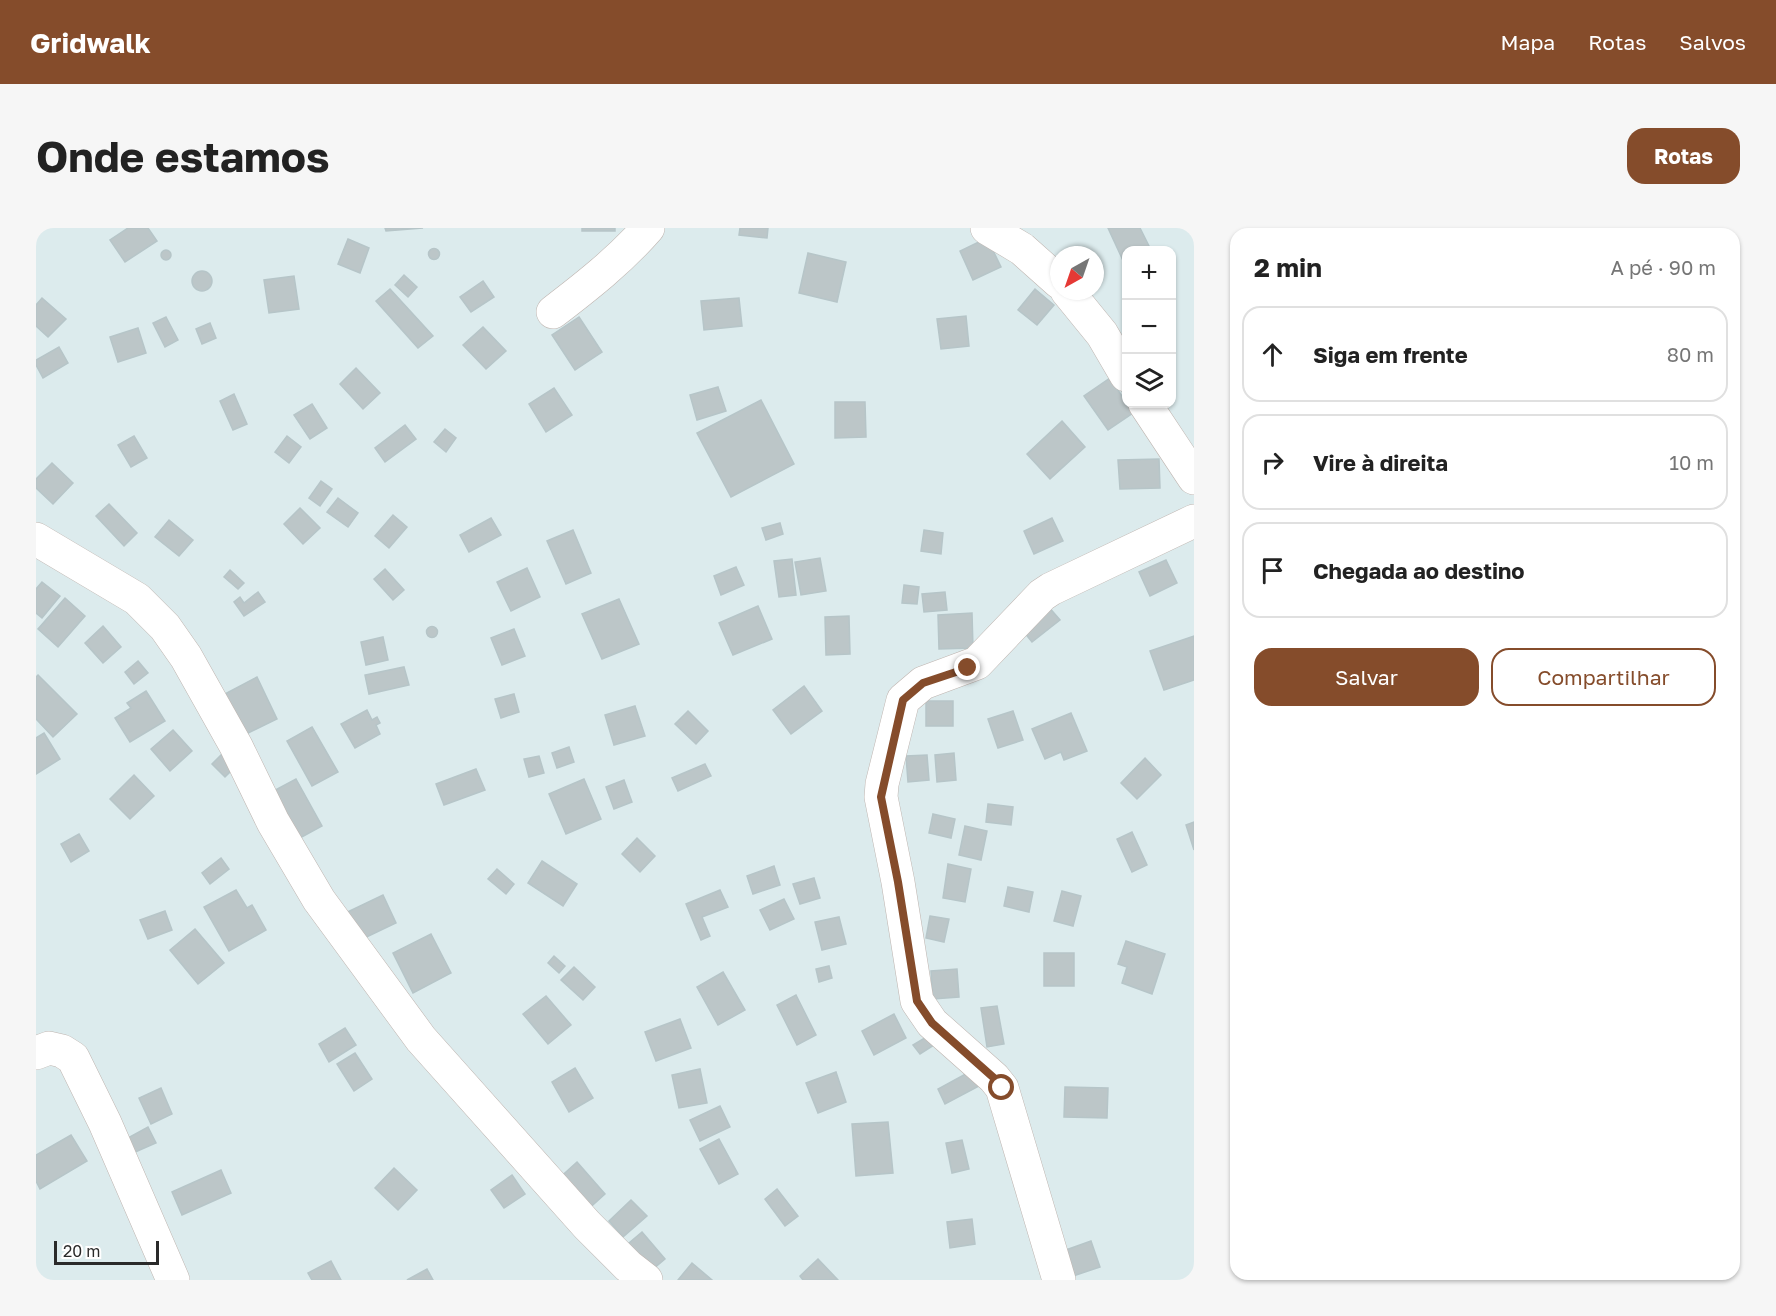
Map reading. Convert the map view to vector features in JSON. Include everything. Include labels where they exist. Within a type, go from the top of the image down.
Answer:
[{"type":"street","points":[[554,312],[604,272],[648,228]]},
{"type":"street","points":[[987,228],[1022,249],[1050,274]]},
{"type":"street","points":[[1075,300],[1102,334],[1122,368]]},
{"type":"street","points":[[1148,408],[1194,478]]},
{"type":"street","points":[[1059,1280],[1002,1088],[994,1078],[932,1023],[917,1001],[898,882],[881,797],[882,784],[903,700],[912,692],[923,683],[977,663],[1042,595],[1051,589],[1194,521]]},
{"type":"street","points":[[36,539],[137,599],[165,627],[186,657],[236,746],[273,822],[326,909],[422,1039],[588,1225],[628,1266],[646,1280]]},
{"type":"street","points":[[36,1053],[49,1048],[62,1051],[73,1059],[105,1124],[173,1280]]},
{"type":"building","points":[[128,228],[148,228],[157,241],[125,262],[110,240]]},
{"type":"building","points":[[385,228],[423,228],[386,231]]},
{"type":"building","points":[[582,228],[615,228],[615,231],[582,231]]},
{"type":"building","points":[[740,228],[768,228],[767,238],[739,235]]},
{"type":"building","points":[[1108,228],[1140,228],[1149,246],[1122,246],[1122,258]]},
{"type":"building","points":[[987,238],[1001,267],[973,280],[960,251]]},
{"type":"building","points":[[348,239],[369,248],[360,273],[338,264]]},
{"type":"building","points":[[434,249],[438,250],[438,258],[434,259],[430,258],[429,254],[430,250]]},
{"type":"building","points":[[166,250],[170,251],[170,259],[166,260],[162,259],[161,255],[162,251]]},
{"type":"building","points":[[808,253],[846,262],[837,302],[799,293]]},
{"type":"building","points":[[202,271],[209,274],[212,281],[209,288],[202,291],[195,288],[192,281],[195,274]]},
{"type":"building","points":[[404,275],[417,287],[408,297],[395,285]]},
{"type":"building","points":[[294,276],[299,309],[269,313],[264,280]]},
{"type":"building","points":[[483,281],[494,297],[471,312],[460,297]]},
{"type":"building","points":[[390,289],[433,336],[418,348],[376,301]]},
{"type":"building","points":[[1035,289],[1054,305],[1037,325],[1018,310]]},
{"type":"building","points":[[42,298],[66,319],[48,337],[36,326],[36,305]]},
{"type":"building","points":[[739,298],[742,326],[704,330],[701,301]]},
{"type":"building","points":[[966,316],[969,346],[941,349],[937,319]]},
{"type":"building","points":[[166,317],[178,340],[165,347],[153,323]]},
{"type":"building","points":[[579,317],[602,352],[575,370],[552,335]]},
{"type":"building","points":[[210,323],[216,338],[202,344],[196,329]]},
{"type":"building","points":[[483,327],[506,351],[486,369],[463,345]]},
{"type":"building","points":[[138,328],[146,353],[118,362],[110,337]]},
{"type":"building","points":[[59,347],[68,363],[43,378],[36,365],[36,360]]},
{"type":"building","points":[[356,368],[380,393],[363,409],[340,384]]},
{"type":"building","points":[[1110,378],[1122,396],[1122,408],[1130,408],[1133,413],[1108,430],[1084,396]]},
{"type":"building","points":[[718,387],[726,411],[697,420],[690,395]]},
{"type":"building","points":[[554,388],[572,415],[546,432],[529,404]]},
{"type":"building","points":[[234,394],[247,424],[233,430],[220,401]]},
{"type":"building","points":[[761,400],[794,464],[731,497],[697,433]]},
{"type":"building","points":[[835,402],[865,402],[866,437],[835,438]]},
{"type":"building","points":[[312,404],[327,428],[310,439],[294,415]]},
{"type":"building","points":[[1062,421],[1085,447],[1050,479],[1027,454]]},
{"type":"building","points":[[405,425],[416,439],[385,462],[375,448]]},
{"type":"building","points":[[445,429],[456,438],[446,452],[434,442]]},
{"type":"building","points":[[134,436],[147,458],[131,467],[118,445]]},
{"type":"building","points":[[287,436],[301,447],[289,463],[275,452]]},
{"type":"building","points":[[1159,459],[1160,488],[1120,489],[1118,460]]},
{"type":"building","points":[[52,463],[73,483],[53,504],[36,488],[36,479]]},
{"type":"building","points":[[321,481],[332,489],[320,506],[309,498]]},
{"type":"building","points":[[338,498],[358,513],[348,527],[327,512]]},
{"type":"building","points":[[109,504],[137,533],[124,546],[96,516]]},
{"type":"building","points":[[300,508],[320,528],[303,544],[284,524]]},
{"type":"building","points":[[393,515],[407,527],[389,548],[375,536]]},
{"type":"building","points":[[491,518],[501,535],[469,552],[460,535]]},
{"type":"building","points":[[1052,518],[1063,541],[1034,554],[1024,531]]},
{"type":"building","points":[[169,520],[193,540],[179,556],[155,537]]},
{"type":"building","points":[[780,523],[783,534],[766,540],[762,528]]},
{"type":"building","points":[[573,530],[591,573],[566,584],[547,541]]},
{"type":"building","points":[[924,530],[943,533],[941,554],[921,551]]},
{"type":"building","points":[[820,558],[826,591],[801,595],[795,562]]},
{"type":"building","points":[[792,559],[796,595],[779,597],[774,561]]},
{"type":"building","points":[[1166,560],[1177,583],[1150,596],[1139,572]]},
{"type":"building","points":[[736,567],[744,585],[721,595],[714,576]]},
{"type":"building","points":[[527,568],[540,597],[511,611],[497,582]]},
{"type":"building","points":[[385,569],[404,590],[393,600],[374,579]]},
{"type":"building","points":[[230,570],[244,583],[238,589],[224,577]]},
{"type":"building","points":[[42,582],[60,596],[42,618],[36,613],[36,589]]},
{"type":"building","points":[[904,585],[919,587],[917,604],[902,603]]},
{"type":"building","points":[[258,592],[265,602],[244,616],[234,602],[240,597],[244,603]]},
{"type":"building","points":[[945,592],[947,610],[924,612],[922,594]]},
{"type":"building","points":[[65,598],[85,616],[58,647],[38,629]]},
{"type":"building","points":[[619,599],[639,644],[602,659],[582,614]]},
{"type":"building","points":[[1047,605],[1060,620],[1032,642],[1020,627]]},
{"type":"building","points":[[758,606],[772,639],[733,655],[719,623]]},
{"type":"building","points":[[972,613],[973,648],[939,649],[938,615]]},
{"type":"building","points":[[849,616],[850,654],[826,655],[825,617]]},
{"type":"building","points":[[103,626],[121,647],[103,663],[85,643]]},
{"type":"building","points":[[432,627],[436,628],[436,636],[432,637],[428,636],[427,632],[428,628]]},
{"type":"building","points":[[514,629],[525,656],[502,665],[491,638]]},
{"type":"building","points":[[1194,636],[1194,680],[1164,690],[1150,651]]},
{"type":"building","points":[[383,637],[388,660],[366,665],[361,642]]},
{"type":"building","points":[[138,661],[148,673],[134,684],[125,672]]},
{"type":"building","points":[[404,667],[409,685],[369,694],[365,675]]},
{"type":"building","points":[[38,675],[77,714],[53,737],[36,719],[36,677]]},
{"type":"building","points":[[257,677],[277,719],[242,736],[221,696]]},
{"type":"building","points":[[804,686],[822,711],[791,734],[773,710]]},
{"type":"building","points":[[146,691],[165,721],[130,742],[115,718],[131,708],[127,703]]},
{"type":"building","points":[[514,694],[519,712],[501,718],[495,699]]},
{"type":"building","points":[[926,701],[953,701],[953,726],[926,726]]},
{"type":"building","points":[[635,706],[645,736],[614,745],[605,715]]},
{"type":"building","points":[[367,710],[372,720],[377,717],[380,723],[376,725],[380,734],[355,748],[341,724]]},
{"type":"building","points":[[688,711],[708,731],[696,744],[675,724]]},
{"type":"building","points":[[1013,711],[1023,740],[998,748],[988,719]]},
{"type":"building","points":[[1071,713],[1087,751],[1064,760],[1061,752],[1045,759],[1032,729]]},
{"type":"building","points":[[312,727],[338,772],[312,786],[287,741]]},
{"type":"building","points":[[173,730],[192,751],[170,771],[151,749]]},
{"type":"building","points":[[44,733],[60,759],[36,774],[36,738]]},
{"type":"building","points":[[569,747],[574,762],[557,768],[552,753]]},
{"type":"building","points":[[224,752],[238,764],[225,777],[212,764]]},
{"type":"building","points":[[954,753],[956,780],[937,782],[935,755]]},
{"type":"building","points":[[927,755],[929,780],[908,782],[906,756]]},
{"type":"building","points":[[539,756],[544,773],[529,777],[524,759]]},
{"type":"building","points":[[1145,758],[1161,775],[1137,799],[1121,783]]},
{"type":"building","points":[[705,764],[711,776],[678,791],[672,778]]},
{"type":"building","points":[[476,769],[485,790],[444,805],[436,784]]},
{"type":"building","points":[[134,775],[154,796],[130,819],[110,799]]},
{"type":"building","points":[[296,779],[322,826],[289,844],[264,796]]},
{"type":"building","points":[[584,779],[601,819],[566,834],[549,794]]},
{"type":"building","points":[[624,780],[632,802],[614,809],[606,787]]},
{"type":"building","points":[[988,804],[1013,807],[1011,825],[986,822]]},
{"type":"building","points":[[933,814],[955,819],[951,838],[929,833]]},
{"type":"building","points":[[1194,822],[1194,850],[1186,825]]},
{"type":"building","points":[[965,826],[987,831],[981,860],[959,855]]},
{"type":"building","points":[[1132,832],[1147,865],[1132,872],[1117,839]]},
{"type":"building","points":[[79,834],[89,851],[71,862],[61,844]]},
{"type":"building","points":[[637,838],[655,856],[640,872],[622,854]]},
{"type":"building","points":[[221,858],[229,869],[210,884],[202,873]]},
{"type":"building","points":[[542,861],[577,884],[563,906],[528,883]]},
{"type":"building","points":[[948,864],[971,869],[965,902],[943,898]]},
{"type":"building","points":[[774,866],[780,885],[753,894],[747,876]]},
{"type":"building","points":[[497,869],[514,884],[506,894],[488,879]]},
{"type":"building","points":[[814,878],[820,898],[800,904],[793,884]]},
{"type":"building","points":[[1008,887],[1033,892],[1029,912],[1004,906]]},
{"type":"building","points":[[236,890],[247,908],[252,905],[266,930],[229,951],[204,907]]},
{"type":"building","points":[[720,890],[728,907],[702,917],[710,936],[701,940],[686,904]]},
{"type":"building","points":[[1062,891],[1081,896],[1073,926],[1054,921]]},
{"type":"building","points":[[383,895],[396,923],[354,943],[341,915]]},
{"type":"building","points":[[784,899],[794,919],[770,930],[760,910]]},
{"type":"building","points":[[165,911],[172,930],[148,939],[140,920]]},
{"type":"building","points":[[930,916],[949,919],[944,942],[926,938]]},
{"type":"building","points":[[839,917],[846,944],[822,950],[815,922]]},
{"type":"building","points":[[195,929],[224,963],[198,984],[170,950]]},
{"type":"building","points":[[431,934],[451,973],[413,993],[393,953]]},
{"type":"building","points":[[1126,941],[1165,954],[1152,994],[1122,983],[1127,967],[1118,964]]},
{"type":"building","points":[[1044,953],[1074,953],[1074,986],[1044,986]]},
{"type":"building","points":[[554,956],[565,966],[559,973],[548,963]]},
{"type":"building","points":[[829,966],[832,978],[819,982],[816,969]]},
{"type":"building","points":[[574,967],[595,987],[583,1000],[561,980]]},
{"type":"building","points":[[957,969],[959,997],[933,999],[931,971]]},
{"type":"building","points":[[723,972],[745,1010],[718,1025],[697,987]]},
{"type":"building","points":[[796,995],[816,1035],[797,1045],[777,1005]]},
{"type":"building","points":[[546,996],[571,1025],[548,1044],[523,1014]]},
{"type":"building","points":[[997,1006],[1004,1044],[987,1047],[981,1008]]},
{"type":"building","points":[[894,1014],[906,1038],[874,1055],[862,1031]]},
{"type":"building","points":[[680,1019],[691,1048],[656,1061],[645,1032]]},
{"type":"building","points":[[345,1028],[356,1045],[329,1062],[319,1044]]},
{"type":"building","points":[[928,1036],[934,1045],[920,1054],[913,1045]]},
{"type":"building","points":[[355,1053],[372,1079],[354,1091],[337,1064]]},
{"type":"building","points":[[575,1068],[593,1098],[569,1112],[552,1082]]},
{"type":"building","points":[[700,1069],[707,1103],[679,1108],[672,1075]]},
{"type":"building","points":[[971,1071],[979,1086],[945,1104],[938,1089]]},
{"type":"building","points":[[836,1072],[846,1102],[818,1113],[806,1083]]},
{"type":"building","points":[[1065,1087],[1108,1088],[1107,1118],[1064,1117]]},
{"type":"building","points":[[161,1088],[172,1114],[151,1124],[139,1098]]},
{"type":"building","points":[[720,1106],[730,1127],[700,1141],[690,1120]]},
{"type":"building","points":[[888,1122],[893,1173],[856,1176],[852,1124]]},
{"type":"building","points":[[148,1127],[156,1143],[133,1153],[126,1139]]},
{"type":"building","points":[[71,1135],[87,1161],[40,1189],[36,1181],[36,1155]]},
{"type":"building","points":[[719,1139],[738,1174],[719,1184],[700,1149]]},
{"type":"building","points":[[962,1140],[969,1169],[952,1173],[946,1143]]},
{"type":"building","points":[[577,1162],[605,1194],[584,1213],[556,1181]]},
{"type":"building","points":[[394,1168],[417,1190],[398,1210],[375,1188]]},
{"type":"building","points":[[221,1170],[231,1193],[182,1215],[172,1192]]},
{"type":"building","points":[[512,1175],[525,1194],[504,1208],[491,1190]]},
{"type":"building","points":[[777,1189],[798,1216],[785,1226],[765,1199]]},
{"type":"building","points":[[631,1200],[647,1216],[623,1237],[609,1221]]},
{"type":"building","points":[[972,1219],[975,1244],[950,1248],[947,1222]]},
{"type":"building","points":[[642,1232],[665,1259],[646,1275],[623,1248]]},
{"type":"building","points":[[1091,1241],[1100,1267],[1073,1276],[1063,1251]]},
{"type":"building","points":[[818,1259],[838,1280],[803,1280],[800,1276]]},
{"type":"building","points":[[331,1261],[341,1280],[312,1280],[308,1273]]},
{"type":"building","points":[[692,1263],[712,1280],[678,1280]]},
{"type":"building","points":[[427,1269],[433,1280],[407,1280]]},
{"type":"route","points":[[968,668],[923,683],[903,700],[882,784],[881,797],[898,882],[917,1001],[932,1023],[994,1078],[1002,1088]]}]
